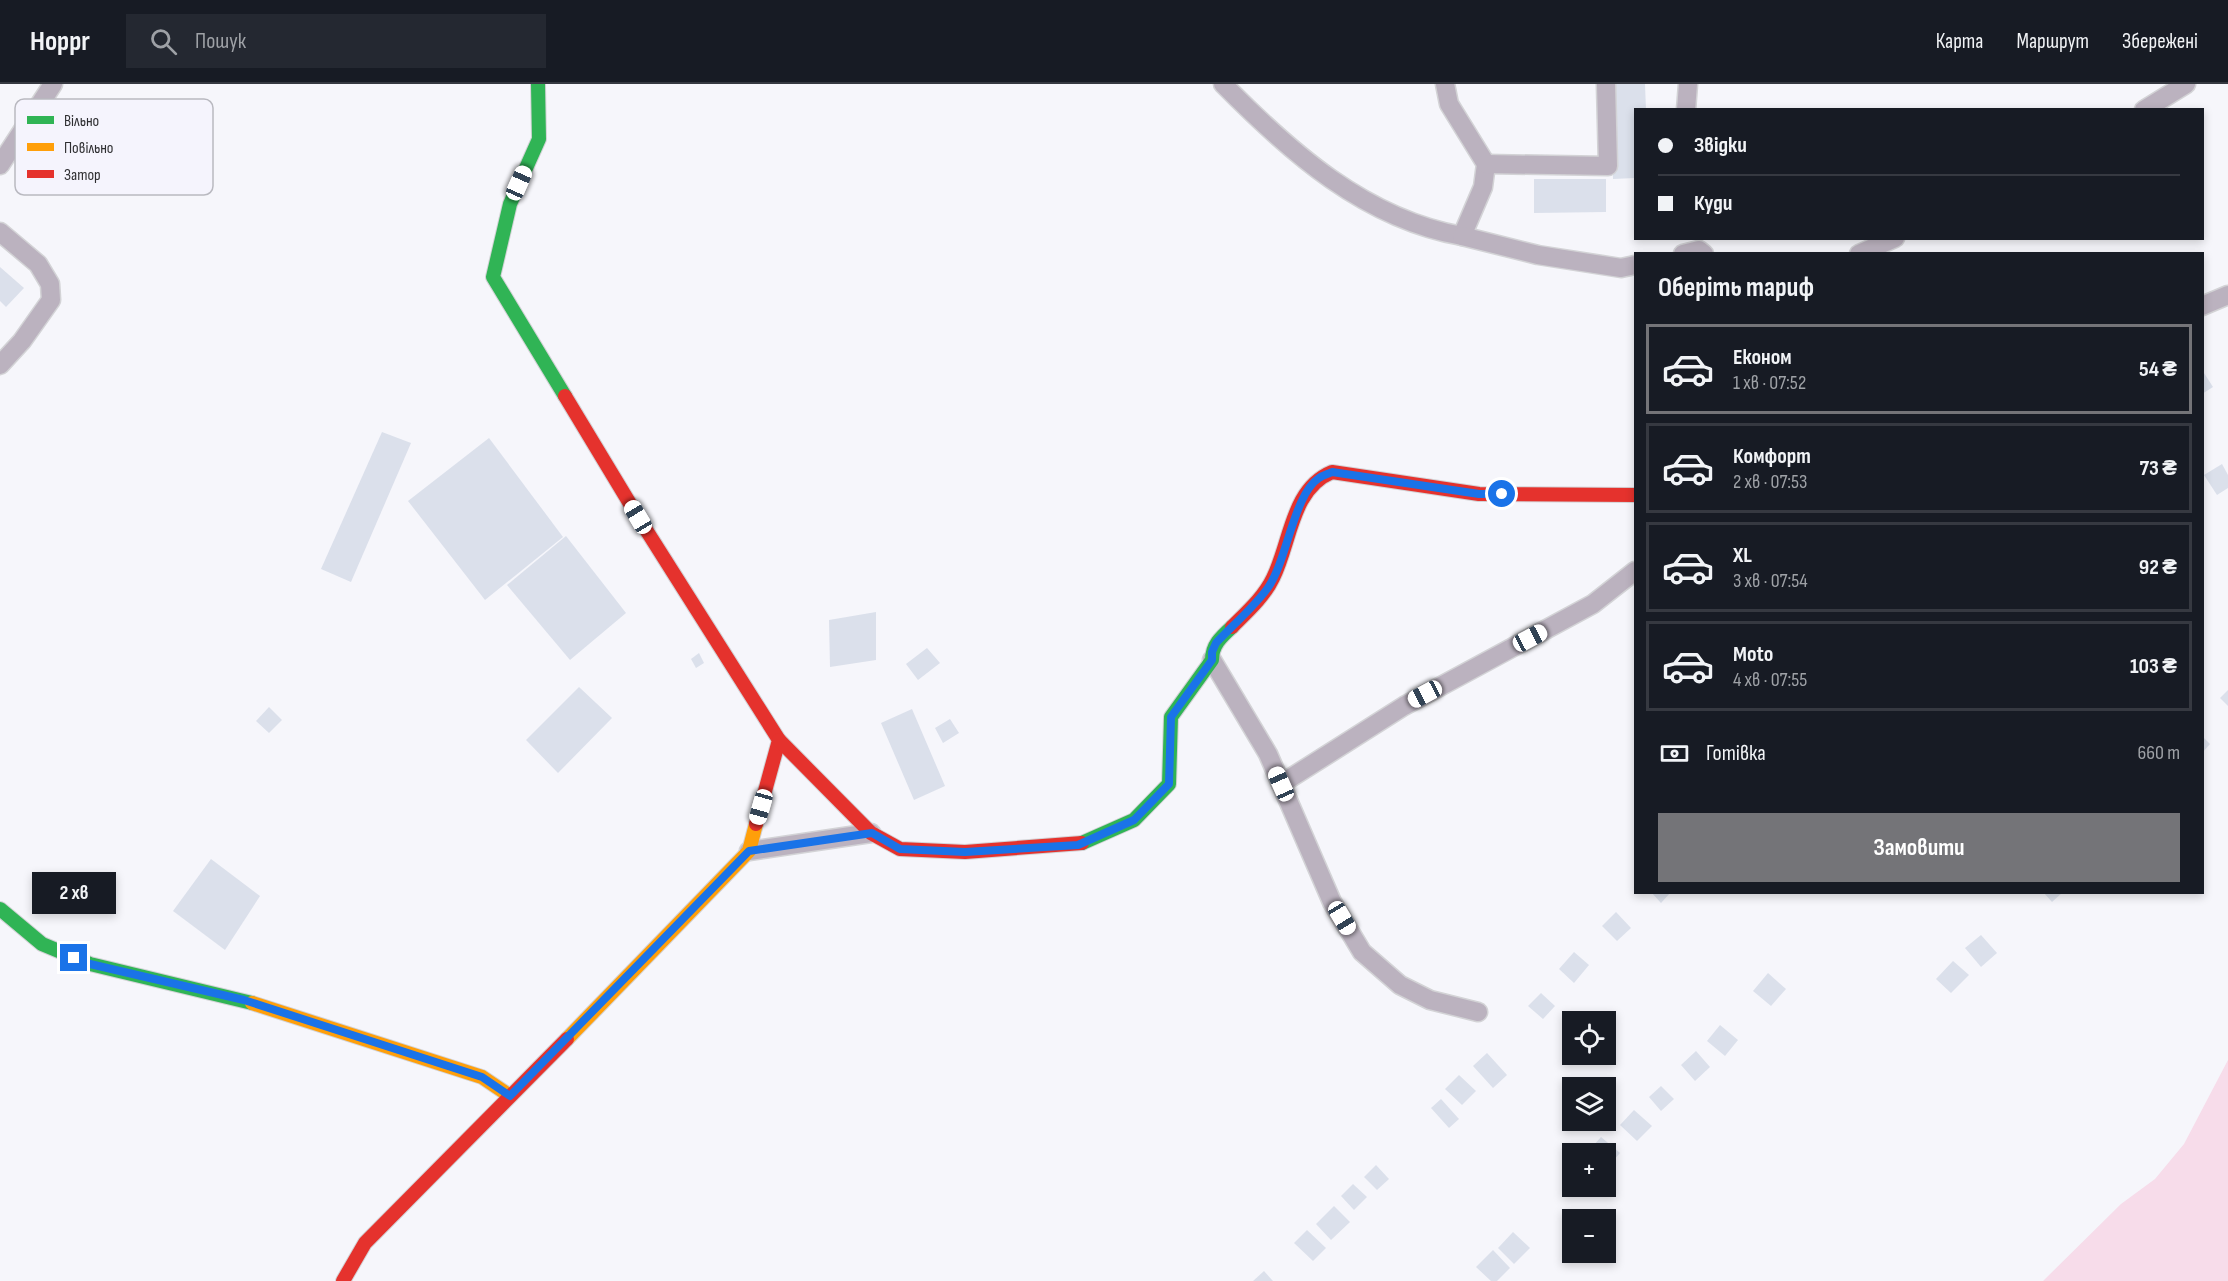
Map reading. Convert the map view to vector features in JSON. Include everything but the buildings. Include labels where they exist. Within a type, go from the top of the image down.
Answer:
[{"type":"street","points":[[41,99],[53,84]]},
{"type":"street","points":[[538,84],[539,139],[510,204],[493,277],[638,517],[779,740],[872,833],[900,849],[965,852],[1078,845],[1134,820],[1169,784],[1171,717],[1212,660]]},
{"type":"street","points":[[1222,84],[1308,164],[1362,199],[1435,231],[1550,257],[1621,268],[1634,265]]},
{"type":"street","points":[[1445,84],[1449,104],[1486,164],[1483,187],[1462,236]]},
{"type":"street","points":[[1486,164],[1608,166],[1606,84]]},
{"type":"street","points":[[1686,108],[1688,84]]},
{"type":"street","points":[[2147,108],[2186,84]]},
{"type":"street","points":[[0,165],[6,141]]},
{"type":"street","points":[[0,232],[38,264],[50,284],[51,300],[22,341],[0,365]]},
{"type":"street","points":[[1864,252],[1890,240]]},
{"type":"street","points":[[2204,305],[2228,295]]},
{"type":"street","points":[[1478,1012],[1430,1000],[1400,985],[1362,952],[1332,902],[1268,754],[1212,660],[1212,652],[1216,643],[1268,588],[1280,562],[1295,518],[1309,489],[1319,478],[1332,472],[1479,494],[1634,495]]},
{"type":"street","points":[[1281,784],[1404,706],[1593,604],[1634,571]]},
{"type":"street","points":[[343,1281],[365,1243],[749,851],[779,740]]},
{"type":"street","points":[[749,851],[872,833]]},
{"type":"street","points":[[0,909],[42,944],[90,964],[244,1000],[482,1077],[510,1096]]},
{"type":"shaded area","points":[[2228,1060],[2228,1281],[2043,1281],[2121,1204],[2155,1179],[2184,1144]]},
{"type":"traffic: fast","points":[[538,84],[539,139],[510,204],[493,277],[565,396]]},
{"type":"traffic: fast","points":[[1082,843],[1134,820],[1169,784],[1171,717],[1212,660],[1218,642],[1232,627]]},
{"type":"traffic: fast","points":[[0,909],[42,944],[90,964],[252,1003]]},
{"type":"traffic: slow","points":[[567,1039],[749,851],[756,824]]},
{"type":"traffic: slow","points":[[252,1003],[482,1077],[510,1096]]},
{"type":"traffic: jam","points":[[565,396],[638,517],[779,740],[756,824]]},
{"type":"traffic: jam","points":[[1232,627],[1255,604],[1273,578],[1294,518],[1308,491],[1318,480],[1332,472],[1479,494],[1634,495]]},
{"type":"traffic: jam","points":[[779,740],[871,833],[900,849],[965,852],[1082,843]]},
{"type":"traffic: jam","points":[[343,1281],[365,1243],[567,1039]]},
{"type":"route","points":[[74,958],[90,964],[244,1000],[482,1077],[510,1096],[749,851],[872,833],[900,849],[965,852],[1078,845],[1134,820],[1169,784],[1171,717],[1212,660],[1212,652],[1216,643],[1268,588],[1280,562],[1295,518],[1309,489],[1319,478],[1332,472],[1479,494],[1502,494]]}]
